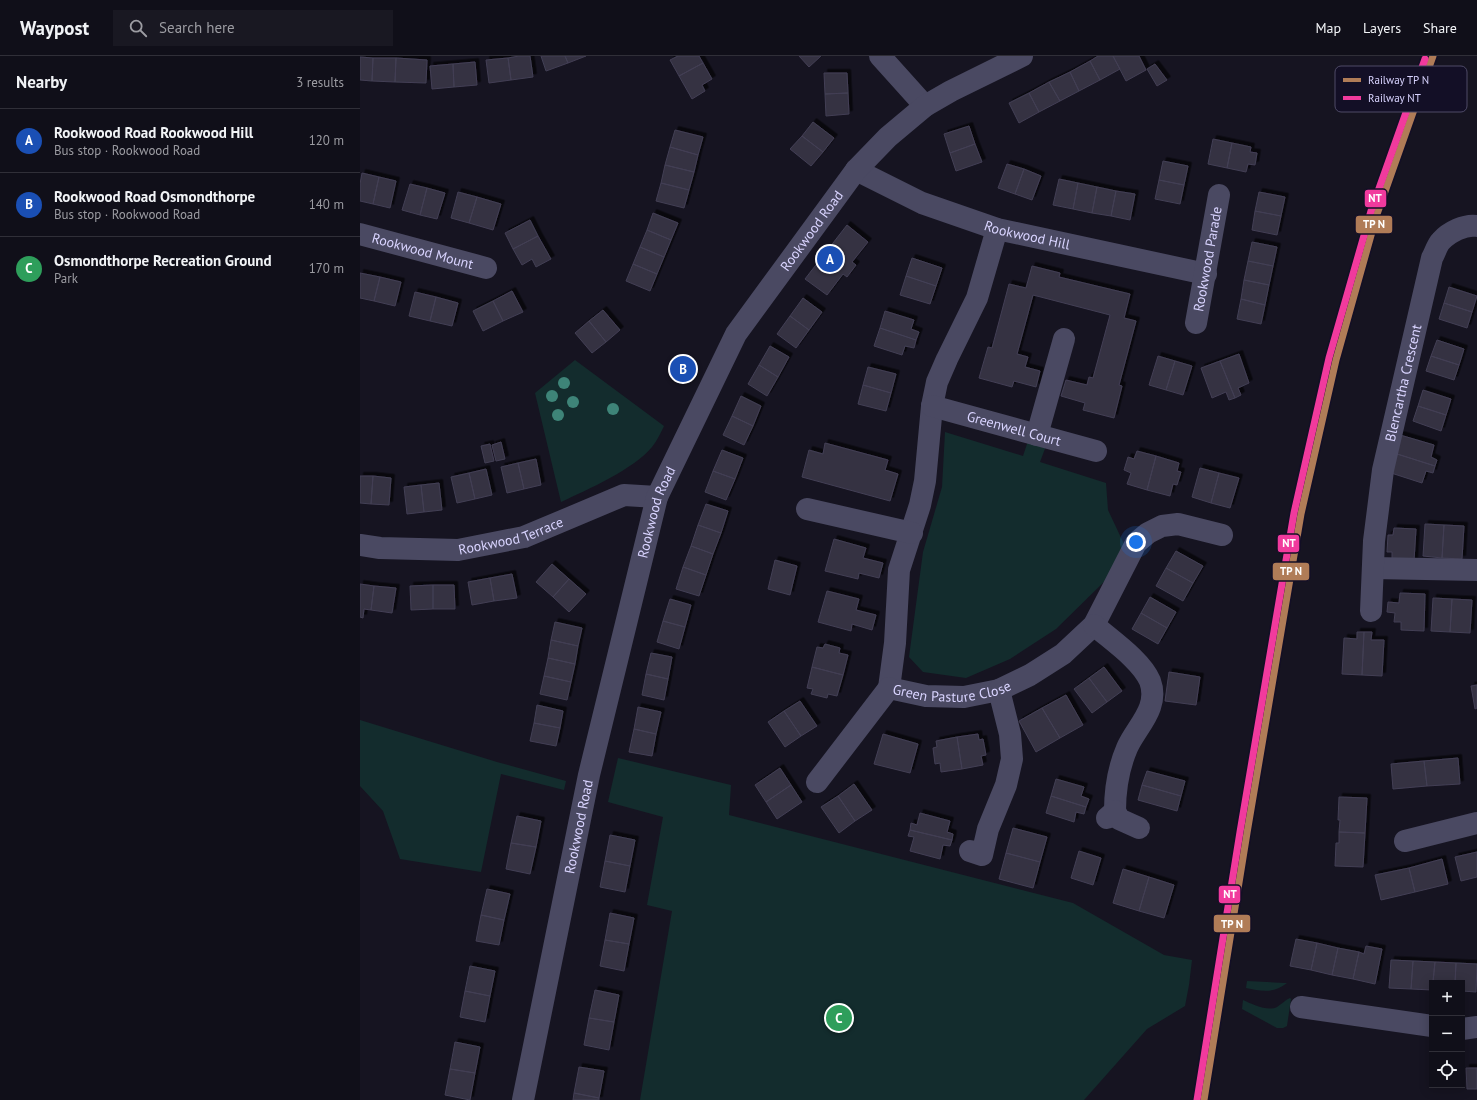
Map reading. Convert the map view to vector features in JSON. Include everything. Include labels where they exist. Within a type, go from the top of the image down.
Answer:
[{"type":"street","points":[[880,56],[925,106]]},
{"type":"street","name":"Rookwood Road","points":[[524,1100],[589,775],[657,497],[736,334],[856,170],[888,137],[925,106],[951,91],[1022,56]]},
{"type":"street","name":"Rookwood Hill","points":[[856,170],[922,203],[997,229],[1206,274]]},
{"type":"street","name":"Rookwood Parade","points":[[1196,323],[1219,195]]},
{"type":"street","name":"Blencartha Crescent","points":[[1371,611],[1374,541],[1384,470],[1432,258],[1441,241],[1455,230],[1477,226]]},
{"type":"street","name":"Green Pasture Close","points":[[997,229],[977,298],[937,382],[932,406],[925,481],[912,533],[899,570],[895,643],[889,688],[926,696],[964,697],[999,690],[1030,675],[1063,654],[1094,625],[1136,543],[1148,533],[1162,526],[1178,524],[1222,535]]},
{"type":"street","name":"Rookwood Mount","points":[[360,234],[486,268]]},
{"type":"street","points":[[1038,435],[1064,339]]},
{"type":"street","name":"Greenwell Court","points":[[932,406],[1096,451]]},
{"type":"street","name":"Rookwood Terrace","points":[[360,545],[380,548],[458,550],[524,537],[624,495],[657,497]]},
{"type":"street","points":[[807,509],[912,533]]},
{"type":"street","points":[[1373,568],[1477,570]]},
{"type":"street","points":[[1094,625],[1124,650],[1141,667],[1150,682],[1152,695],[1150,711],[1127,747],[1119,772],[1111,815],[1139,828]]},
{"type":"street","points":[[817,782],[889,688]]},
{"type":"street","points":[[970,851],[982,855],[988,828],[1006,785],[1012,759],[1010,734],[999,690]]},
{"type":"street","points":[[1405,841],[1477,823]]},
{"type":"street","points":[[1301,1007],[1429,1026]]},
{"type":"street","points":[[1465,1029],[1477,1028]]},
{"type":"green space","points":[[575,360],[664,426],[652,447],[634,463],[610,478],[561,502],[535,393]]},
{"type":"green space","points":[[945,432],[1023,456],[1028,441],[1046,446],[1040,462],[1106,483],[1108,510],[1124,544],[1111,575],[1056,629],[1010,659],[966,678],[923,672],[909,657],[923,552],[942,487]]},
{"type":"green space","points":[[360,720],[497,762],[566,781],[564,790],[501,774],[481,872],[400,859],[383,811],[360,786]]},
{"type":"green space","points":[[618,758],[731,785],[729,815],[1073,903],[1164,955],[1192,960],[1185,1006],[1147,1029],[1084,1100],[640,1100],[672,911],[647,905],[663,817],[608,802]]},
{"type":"green space","points":[[1247,981],[1287,983],[1277,989],[1262,991],[1246,988]]},
{"type":"green space","points":[[1290,998],[1287,1026],[1283,1028],[1277,1028],[1242,1009],[1243,1000],[1269,1009],[1277,1007]]},
{"type":"building","points":[[530,56],[533,77],[511,80],[508,58]]},
{"type":"building","points":[[541,56],[565,56],[568,63],[546,71]]},
{"type":"building","points":[[565,56],[586,56],[568,63]]},
{"type":"building","points":[[678,56],[699,56],[703,63],[679,76],[670,60]]},
{"type":"building","points":[[799,56],[821,56],[809,67]]},
{"type":"building","points":[[1098,56],[1113,56],[1120,69],[1100,80],[1090,61]]},
{"type":"building","points":[[1113,56],[1139,56],[1146,70],[1126,81]]},
{"type":"building","points":[[360,57],[373,58],[372,81],[360,80]]},
{"type":"building","points":[[373,58],[396,58],[395,82],[372,81]]},
{"type":"building","points":[[396,58],[427,60],[426,83],[395,82]]},
{"type":"building","points":[[508,58],[511,80],[489,83],[486,60]]},
{"type":"building","points":[[1090,61],[1100,80],[1079,91],[1070,72]]},
{"type":"building","points":[[475,62],[477,85],[454,87],[453,64]]},
{"type":"building","points":[[703,63],[712,79],[702,85],[705,91],[692,99],[679,76]]},
{"type":"building","points":[[453,64],[454,87],[432,89],[430,66]]},
{"type":"building","points":[[1155,64],[1167,80],[1157,86],[1147,69]]},
{"type":"building","points":[[1070,72],[1079,91],[1060,101],[1049,82]]},
{"type":"building","points":[[824,73],[847,73],[848,93],[825,94]]},
{"type":"building","points":[[1049,82],[1060,101],[1039,112],[1029,93]]},
{"type":"building","points":[[848,93],[849,114],[826,116],[825,94]]},
{"type":"building","points":[[1029,93],[1039,112],[1019,123],[1009,103]]},
{"type":"building","points":[[813,122],[834,138],[823,152],[802,136]]},
{"type":"building","points":[[969,126],[975,144],[950,153],[944,134]]},
{"type":"building","points":[[675,130],[703,137],[698,155],[670,147]]},
{"type":"building","points":[[802,136],[823,152],[811,166],[790,149]]},
{"type":"building","points":[[1213,139],[1232,143],[1227,168],[1208,164]]},
{"type":"building","points":[[1232,143],[1251,147],[1250,152],[1257,153],[1255,165],[1248,164],[1246,172],[1227,168]]},
{"type":"building","points":[[975,144],[982,162],[956,171],[950,153]]},
{"type":"building","points":[[670,147],[698,155],[694,172],[665,165]]},
{"type":"building","points":[[1163,161],[1188,166],[1184,185],[1159,180]]},
{"type":"building","points":[[1007,164],[1024,169],[1015,194],[998,188]]},
{"type":"building","points":[[665,165],[694,172],[689,190],[661,183]]},
{"type":"building","points":[[1024,169],[1041,176],[1032,200],[1015,194]]},
{"type":"building","points":[[362,173],[379,177],[373,204],[360,201],[360,184]]},
{"type":"building","points":[[379,177],[396,181],[390,208],[373,204]]},
{"type":"building","points":[[1059,179],[1078,183],[1073,209],[1053,205]]},
{"type":"building","points":[[1159,180],[1184,185],[1180,204],[1155,199]]},
{"type":"building","points":[[661,183],[689,190],[684,208],[656,201]]},
{"type":"building","points":[[1078,183],[1097,187],[1092,213],[1073,209]]},
{"type":"building","points":[[410,184],[427,188],[420,215],[402,210]]},
{"type":"building","points":[[1097,187],[1116,191],[1111,216],[1092,213]]},
{"type":"building","points":[[427,188],[445,193],[437,219],[420,215]]},
{"type":"building","points":[[1116,191],[1135,194],[1130,220],[1111,216]]},
{"type":"building","points":[[458,192],[477,197],[469,223],[451,218]]},
{"type":"building","points":[[1259,192],[1285,197],[1281,216],[1255,211]]},
{"type":"building","points":[[477,197],[501,204],[493,230],[469,223]]},
{"type":"building","points":[[1255,211],[1281,216],[1277,235],[1252,230]]},
{"type":"building","points":[[653,213],[678,223],[671,240],[647,230]]},
{"type":"building","points":[[530,220],[538,236],[513,249],[505,233]]},
{"type":"building","points":[[847,225],[868,242],[852,262],[856,265],[847,277],[843,274],[827,295],[805,279]]},
{"type":"building","points":[[647,230],[671,240],[664,257],[640,247]]},
{"type":"building","points":[[538,236],[551,259],[536,267],[532,259],[522,265],[513,249]]},
{"type":"building","points":[[1252,242],[1277,247],[1273,266],[1248,261]]},
{"type":"building","points":[[640,247],[664,257],[657,274],[633,264]]},
{"type":"building","points":[[912,258],[942,268],[936,286],[906,276]]},
{"type":"building","points":[[1248,261],[1273,266],[1269,285],[1244,280]]},
{"type":"building","points":[[633,264],[657,274],[650,291],[626,281]]},
{"type":"building","points":[[1032,266],[1060,273],[1059,277],[1130,294],[1124,318],[1136,321],[1119,385],[1122,386],[1114,418],[1083,410],[1085,403],[1061,396],[1066,380],[1087,385],[1089,377],[1093,378],[1110,315],[1033,295],[1017,354],[1028,357],[1025,367],[1040,371],[1036,387],[1014,381],[1012,387],[979,378],[988,347],[992,348],[1009,284],[1026,288]]},
{"type":"building","points":[[360,273],[380,277],[374,301],[360,298]]},
{"type":"building","points":[[906,276],[936,286],[930,304],[900,295]]},
{"type":"building","points":[[380,277],[401,282],[395,306],[374,301]]},
{"type":"building","points":[[1244,280],[1269,285],[1265,305],[1241,299]]},
{"type":"building","points":[[1449,287],[1477,296],[1472,312],[1444,303]]},
{"type":"building","points":[[512,291],[523,312],[503,321],[493,301]]},
{"type":"building","points":[[415,292],[436,297],[430,321],[409,316]]},
{"type":"building","points":[[436,297],[458,303],[452,326],[430,321]]},
{"type":"building","points":[[803,298],[822,312],[809,330],[790,316]]},
{"type":"building","points":[[1241,299],[1265,305],[1261,324],[1237,319]]},
{"type":"building","points":[[493,301],[503,321],[483,331],[473,311]]},
{"type":"building","points":[[1444,303],[1472,312],[1467,328],[1439,319]]},
{"type":"building","points":[[603,310],[620,330],[606,342],[589,321]]},
{"type":"building","points":[[885,311],[914,320],[911,329],[919,332],[916,340],[880,328]]},
{"type":"building","points":[[790,316],[809,330],[796,348],[777,334]]},
{"type":"building","points":[[589,321],[606,342],[592,353],[575,333]]},
{"type":"building","points":[[880,328],[916,340],[914,348],[905,346],[902,355],[874,346]]},
{"type":"building","points":[[1437,340],[1464,349],[1459,365],[1431,356]]},
{"type":"building","points":[[770,346],[789,357],[778,377],[759,365]]},
{"type":"building","points":[[1239,354],[1249,383],[1238,388],[1241,395],[1235,398],[1220,361]]},
{"type":"building","points":[[1158,356],[1175,361],[1166,390],[1149,385]]},
{"type":"building","points":[[1431,356],[1459,365],[1454,380],[1426,371]]},
{"type":"building","points":[[1175,361],[1192,366],[1183,395],[1166,390]]},
{"type":"building","points":[[1220,361],[1235,398],[1229,400],[1226,392],[1212,398],[1201,368]]},
{"type":"building","points":[[759,365],[778,377],[767,396],[748,384]]},
{"type":"building","points":[[868,367],[896,374],[891,393],[863,385]]},
{"type":"building","points":[[863,385],[891,393],[886,411],[858,404]]},
{"type":"building","points":[[1423,390],[1451,399],[1446,415],[1418,406]]},
{"type":"building","points":[[741,396],[761,406],[753,426],[732,416]]},
{"type":"building","points":[[1418,406],[1446,415],[1441,431],[1413,421]]},
{"type":"building","points":[[732,416],[753,426],[744,445],[723,435]]},
{"type":"building","points":[[1400,435],[1434,445],[1431,457],[1437,460],[1435,466],[1394,453]]},
{"type":"building","points":[[501,442],[505,459],[496,461],[492,445]]},
{"type":"building","points":[[825,443],[888,460],[885,470],[898,474],[890,501],[802,477],[809,450],[823,454]]},
{"type":"building","points":[[490,444],[494,461],[485,463],[481,446]]},
{"type":"building","points":[[722,450],[743,458],[735,479],[713,471]]},
{"type":"building","points":[[1137,451],[1156,456],[1147,490],[1127,484],[1131,473],[1124,470],[1128,457],[1134,459]]},
{"type":"building","points":[[1394,453],[1435,466],[1433,473],[1426,471],[1422,483],[1388,472]]},
{"type":"building","points":[[1156,456],[1179,463],[1177,471],[1181,472],[1177,485],[1173,484],[1170,496],[1147,490]]},
{"type":"building","points":[[536,459],[541,485],[524,489],[518,463]]},
{"type":"building","points":[[518,463],[524,489],[507,493],[501,467]]},
{"type":"building","points":[[1200,468],[1219,473],[1211,503],[1192,497]]},
{"type":"building","points":[[486,469],[492,495],[475,499],[469,473]]},
{"type":"building","points":[[713,471],[735,479],[726,500],[705,492]]},
{"type":"building","points":[[469,473],[475,499],[457,503],[451,477]]},
{"type":"building","points":[[1219,473],[1239,478],[1230,508],[1211,503]]},
{"type":"building","points":[[360,476],[373,476],[371,504],[360,503]]},
{"type":"building","points":[[373,476],[391,478],[389,505],[371,504]]},
{"type":"building","points":[[439,483],[442,510],[424,512],[421,485]]},
{"type":"building","points":[[421,485],[424,512],[407,514],[404,487]]},
{"type":"building","points":[[706,504],[728,511],[721,533],[698,525]]},
{"type":"building","points":[[1425,524],[1444,525],[1442,558],[1423,556]]},
{"type":"building","points":[[698,525],[721,533],[713,554],[691,546]]},
{"type":"building","points":[[1444,525],[1464,526],[1462,559],[1442,558]]},
{"type":"building","points":[[1394,528],[1416,529],[1414,561],[1392,559],[1392,552],[1387,552],[1388,535],[1393,535]]},
{"type":"building","points":[[834,539],[866,548],[863,558],[883,563],[879,578],[859,573],[858,579],[825,571]]},
{"type":"building","points":[[691,546],[713,554],[706,575],[683,567]]},
{"type":"building","points":[[1176,551],[1203,566],[1193,583],[1166,568]]},
{"type":"building","points":[[775,560],[797,566],[790,595],[768,589]]},
{"type":"building","points":[[552,564],[569,579],[553,597],[536,582]]},
{"type":"building","points":[[683,567],[706,575],[699,596],[676,589]]},
{"type":"building","points":[[1166,568],[1193,583],[1183,601],[1156,586]]},
{"type":"building","points":[[512,574],[517,598],[494,601],[490,578]]},
{"type":"building","points":[[490,578],[494,601],[472,605],[468,582]]},
{"type":"building","points":[[569,579],[586,594],[569,612],[553,597]]},
{"type":"building","points":[[360,584],[374,586],[371,610],[364,609],[363,618],[360,617]]},
{"type":"building","points":[[433,585],[454,585],[455,609],[433,609]]},
{"type":"building","points":[[433,585],[433,609],[411,610],[410,586]]},
{"type":"building","points":[[374,586],[396,588],[392,613],[371,610]]},
{"type":"building","points":[[827,591],[859,599],[856,610],[876,615],[872,630],[852,624],[851,631],[818,622]]},
{"type":"building","points":[[1400,593],[1425,594],[1424,631],[1401,630],[1401,622],[1394,622],[1395,613],[1387,612],[1388,602],[1399,603]]},
{"type":"building","points":[[1150,597],[1176,612],[1167,628],[1141,613]]},
{"type":"building","points":[[1433,598],[1452,599],[1450,632],[1431,631]]},
{"type":"building","points":[[670,599],[691,605],[685,627],[663,621]]},
{"type":"building","points":[[1452,599],[1472,600],[1470,633],[1450,632]]},
{"type":"building","points":[[1141,613],[1167,628],[1158,644],[1132,629]]},
{"type":"building","points":[[663,621],[685,627],[679,649],[657,642]]},
{"type":"building","points":[[555,622],[582,628],[578,646],[551,640]]},
{"type":"building","points":[[1357,632],[1364,632],[1362,675],[1342,674],[1344,638],[1357,639]]},
{"type":"building","points":[[1364,632],[1372,632],[1371,640],[1384,640],[1382,676],[1362,675]]},
{"type":"building","points":[[551,640],[578,646],[575,664],[548,658]]},
{"type":"building","points":[[825,644],[840,648],[839,653],[848,655],[843,675],[812,667],[817,647],[823,648]]},
{"type":"building","points":[[651,653],[672,657],[668,679],[646,674]]},
{"type":"building","points":[[548,658],[575,664],[571,682],[544,676]]},
{"type":"building","points":[[812,667],[843,675],[837,696],[828,694],[827,698],[811,694],[813,689],[807,688]]},
{"type":"building","points":[[1104,667],[1122,691],[1107,702],[1089,678]]},
{"type":"building","points":[[1169,672],[1200,677],[1196,705],[1165,701]]},
{"type":"building","points":[[646,674],[668,679],[664,700],[642,695]]},
{"type":"building","points":[[544,676],[571,682],[567,700],[540,694]]},
{"type":"building","points":[[1089,678],[1107,702],[1092,713],[1074,689]]},
{"type":"building","points":[[1477,685],[1477,708],[1475,709],[1471,686]]},
{"type":"building","points":[[1066,695],[1083,725],[1060,738],[1042,708]]},
{"type":"building","points":[[800,701],[817,726],[801,736],[784,711]]},
{"type":"building","points":[[537,705],[563,711],[560,728],[534,723]]},
{"type":"building","points":[[638,707],[661,712],[656,734],[634,729]]},
{"type":"building","points":[[1042,708],[1060,738],[1036,752],[1019,721]]},
{"type":"building","points":[[784,711],[801,736],[785,747],[768,722]]},
{"type":"building","points":[[534,723],[560,728],[556,746],[530,741]]},
{"type":"building","points":[[634,729],[656,734],[652,756],[629,752]]},
{"type":"building","points":[[883,734],[918,744],[910,773],[874,764]]},
{"type":"building","points":[[978,734],[979,740],[983,739],[986,755],[981,756],[983,765],[962,769],[957,737]]},
{"type":"building","points":[[957,737],[962,769],[941,772],[940,763],[935,764],[933,748],[937,747],[936,741]]},
{"type":"building","points":[[1458,758],[1460,784],[1427,786],[1424,761]]},
{"type":"building","points":[[1424,761],[1427,786],[1393,789],[1391,764]]},
{"type":"building","points":[[780,768],[791,785],[766,802],[755,785]]},
{"type":"building","points":[[1147,771],[1185,781],[1181,796],[1142,785]]},
{"type":"building","points":[[1056,779],[1084,787],[1081,796],[1089,799],[1086,807],[1051,796]]},
{"type":"building","points":[[854,784],[872,810],[855,821],[838,796]]},
{"type":"building","points":[[791,785],[802,802],[777,819],[766,802]]},
{"type":"building","points":[[1142,785],[1181,796],[1177,811],[1138,800]]},
{"type":"building","points":[[838,796],[855,821],[839,833],[821,807]]},
{"type":"building","points":[[1051,796],[1086,807],[1084,814],[1076,812],[1074,822],[1046,813]]},
{"type":"building","points":[[1339,797],[1367,798],[1365,833],[1339,832]]},
{"type":"building","points":[[920,813],[950,821],[947,832],[953,834],[952,840],[910,830],[911,823],[917,825]]},
{"type":"building","points":[[517,816],[541,821],[536,847],[511,843]]},
{"type":"building","points":[[1013,828],[1047,837],[1040,862],[1006,853]]},
{"type":"building","points":[[910,830],[952,840],[950,846],[943,845],[940,859],[910,851],[914,837],[908,836]]},
{"type":"building","points":[[1339,832],[1365,833],[1363,867],[1335,866],[1336,843],[1339,843]]},
{"type":"building","points":[[610,835],[635,840],[630,866],[605,861]]},
{"type":"building","points":[[511,843],[536,847],[530,874],[506,869]]},
{"type":"building","points":[[1079,851],[1101,858],[1093,885],[1071,878]]},
{"type":"building","points":[[1477,852],[1477,877],[1461,881],[1455,857]]},
{"type":"building","points":[[1006,853],[1040,862],[1033,888],[999,879]]},
{"type":"building","points":[[1442,859],[1448,884],[1415,892],[1409,868]]},
{"type":"building","points":[[605,861],[630,866],[625,892],[600,887]]},
{"type":"building","points":[[1409,868],[1415,892],[1381,900],[1375,875]]},
{"type":"building","points":[[1123,869],[1149,877],[1139,911],[1113,903]]},
{"type":"building","points":[[1149,877],[1174,885],[1164,918],[1139,911]]},
{"type":"building","points":[[487,889],[510,894],[504,920],[481,915]]},
{"type":"building","points":[[610,913],[634,918],[629,944],[605,940]]},
{"type":"building","points":[[481,915],[504,920],[499,945],[476,941]]},
{"type":"building","points":[[1296,939],[1317,943],[1311,970],[1290,966]]},
{"type":"building","points":[[605,940],[629,944],[624,971],[600,966]]},
{"type":"building","points":[[1317,943],[1338,948],[1332,975],[1311,970]]},
{"type":"building","points":[[1366,946],[1382,949],[1375,984],[1353,979],[1359,952],[1364,954]]},
{"type":"building","points":[[1338,948],[1359,952],[1353,979],[1332,975]]},
{"type":"building","points":[[1391,960],[1413,961],[1411,989],[1389,988]]},
{"type":"building","points":[[1413,961],[1435,962],[1433,980],[1429,980],[1429,990],[1411,989]]},
{"type":"building","points":[[1435,962],[1456,963],[1455,980],[1433,980]]},
{"type":"building","points":[[1456,963],[1477,964],[1476,992],[1465,991],[1465,980],[1455,980]]},
{"type":"building","points":[[470,966],[495,971],[490,996],[465,991]]},
{"type":"building","points":[[595,990],[619,995],[614,1022],[589,1018]]},
{"type":"building","points":[[465,991],[490,996],[485,1022],[460,1017]]},
{"type":"building","points":[[589,1018],[614,1022],[609,1050],[584,1045]]},
{"type":"building","points":[[455,1042],[480,1047],[475,1073],[450,1069]]},
{"type":"building","points":[[579,1067],[604,1071],[599,1098],[574,1093]]},
{"type":"building","points":[[1466,1068],[1477,1068],[1477,1089],[1467,1089]]},
{"type":"building","points":[[450,1069],[475,1073],[470,1100],[445,1095]]},
{"type":"building","points":[[574,1093],[599,1098],[599,1100],[573,1100]]},
{"type":"transit line","points":[[1429,66],[1433,56]]},
{"type":"transit line","points":[[1204,1100],[1301,514],[1336,360],[1377,214],[1413,112]]},
{"type":"rail line","name":"NT","points":[[1423,66],[1425,59]]},
{"type":"rail line","name":"NT","points":[[1197,1100],[1240,832],[1294,513],[1329,358],[1371,211],[1406,112]]},
{"type":"place","name":"Rookwood Road Rookwood Hill","points":[[830,259]]},
{"type":"place","name":"Rookwood Road Osmondthorpe","points":[[683,369]]},
{"type":"place","name":"Osmondthorpe Recreation Ground","points":[[839,1018]]}]
